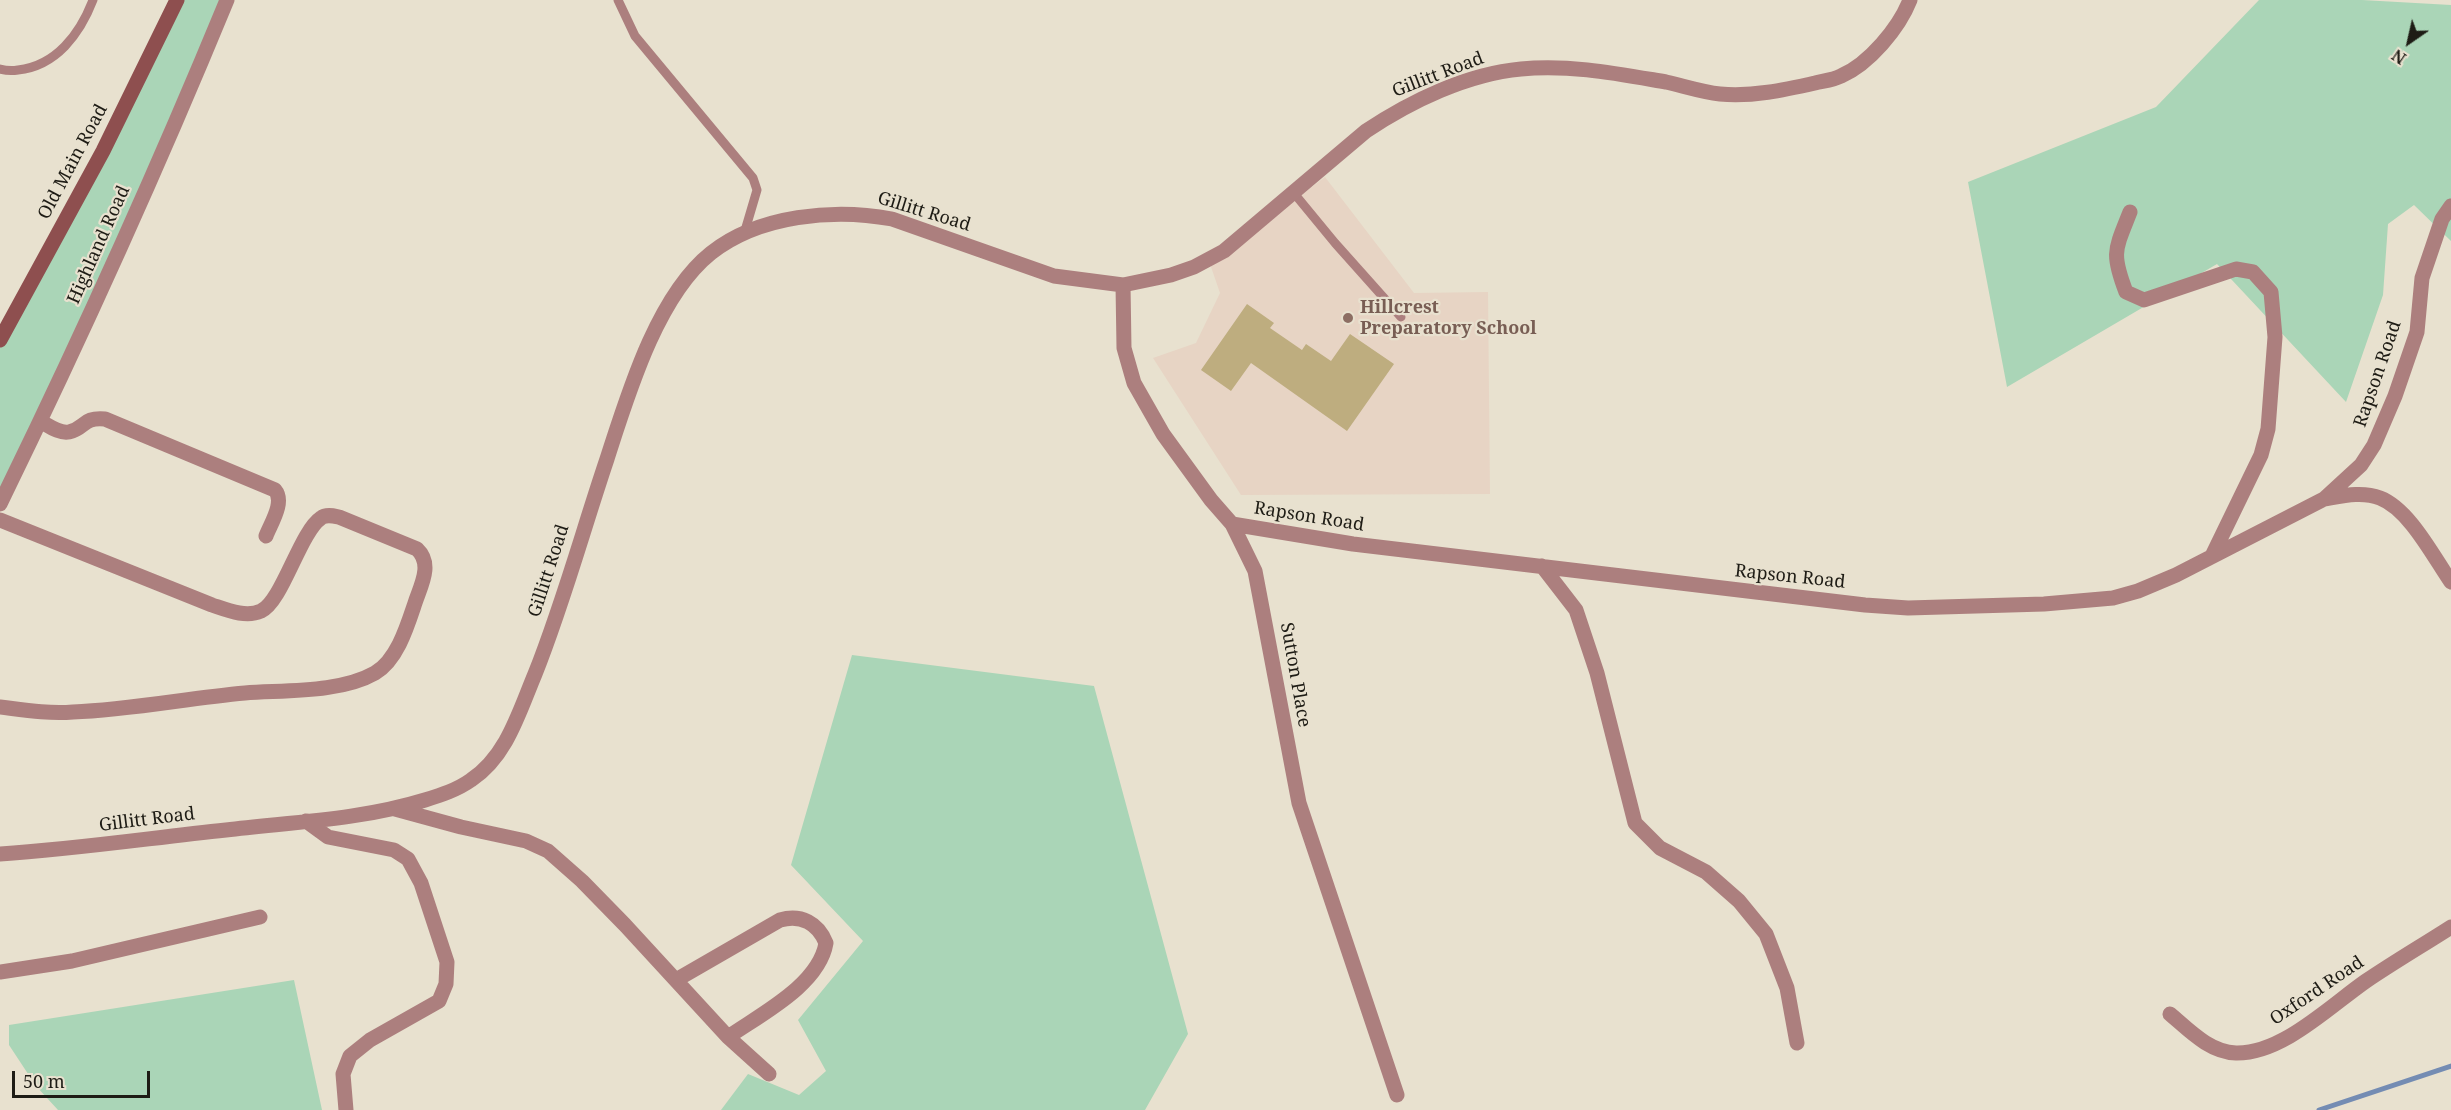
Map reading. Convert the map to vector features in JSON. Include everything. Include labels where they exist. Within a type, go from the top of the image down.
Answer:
[{"type":"main road","name":"Old Main Road","points":[[0,340],[103,152],[177,0]]},
{"type":"street","name":"Highland Road","points":[[0,504],[187,98],[227,0]]},
{"type":"street","name":"Gillitt Road","points":[[0,854],[342,819],[395,809],[453,791],[471,780],[491,763],[510,736],[541,658],[619,423],[658,325],[679,287],[710,254],[744,234],[776,222],[812,214],[868,214],[892,219],[1054,276],[1123,285],[1171,275],[1194,267],[1224,251],[1366,131],[1412,103],[1490,74],[1547,67],[1586,70],[1667,82],[1720,94],[1765,94],[1842,76],[1884,42],[1899,24],[1910,0]]},
{"type":"street","name":"Rapson Road","points":[[1232,524],[1353,544],[1686,585],[1908,608],[2053,604],[2113,598],[2138,591],[2324,499],[2361,465],[2374,445],[2395,396],[2417,332],[2422,278],[2442,219],[2451,206]]},
{"type":"street","points":[[2130,212],[2115,252],[2118,273],[2126,292],[2144,300],[2236,269],[2253,272],[2271,292],[2275,337],[2268,429],[2261,455],[2212,556]]},
{"type":"street","name":"Sutton Place","points":[[1123,285],[1124,348],[1134,383],[1164,434],[1211,500],[1232,524],[1255,571],[1299,803],[1396,1095]]},
{"type":"street","points":[[40,421],[57,430],[68,432],[92,418],[105,419],[275,490],[279,494],[279,501],[266,536]]},
{"type":"street","name":"Rapson Road","points":[[2324,499],[2357,494],[2379,498],[2401,512],[2451,582]]},
{"type":"street","points":[[0,520],[212,605],[243,613],[253,614],[266,609],[304,542],[321,518],[327,516],[339,517],[417,549],[423,555],[426,567],[412,613],[392,658],[375,673],[352,682],[298,690],[245,693],[72,712],[41,712],[0,707]]},
{"type":"street","points":[[1542,566],[1576,610],[1598,673],[1635,823],[1660,848],[1706,872],[1739,901],[1766,934],[1787,988],[1797,1043]]},
{"type":"street","points":[[395,809],[460,827],[526,841],[548,851],[590,889],[728,1038],[769,1074]]},
{"type":"street","points":[[306,821],[328,837],[394,850],[408,859],[421,883],[447,962],[446,984],[439,1001],[370,1040],[350,1056],[342,1074],[346,1110]]},
{"type":"street","points":[[676,980],[780,920],[792,917],[802,919],[820,930],[826,942],[821,961],[815,970],[796,989],[728,1038]]},
{"type":"street","points":[[0,972],[72,961],[260,918]]},
{"type":"street","name":"Oxford Road","points":[[2170,1014],[2199,1039],[2218,1049],[2234,1053],[2251,1052],[2296,1032],[2366,981],[2451,927]]},
{"type":"lane","points":[[0,69],[6,71],[33,68],[56,56],[75,35],[93,0]]},
{"type":"lane","points":[[618,0],[635,36],[753,178],[757,190],[744,234]]},
{"type":"lane","points":[[1293,192],[1401,317]]},
{"type":"shaded area","name":"Hillcrest Preparatory School","points":[[1325,177],[1414,293],[1488,292],[1490,494],[1241,495],[1153,358],[1196,343],[1220,293],[1210,264]]},
{"type":"green space","points":[[177,0],[227,0],[0,504],[0,340]]},
{"type":"green space","points":[[2259,0],[2362,0],[2451,5],[2451,241],[2414,205],[2388,224],[2383,295],[2346,402],[2217,264],[2007,387],[1968,182],[2156,107]]},
{"type":"green space","points":[[852,655],[1094,686],[1188,1034],[1145,1110],[721,1110],[748,1074],[799,1095],[826,1071],[798,1020],[863,941],[791,865]]},
{"type":"green space","points":[[294,980],[322,1110],[58,1110],[36,1086],[9,1045],[9,1025]]},
{"type":"building","points":[[1247,304],[1274,323],[1270,328],[1302,350],[1306,344],[1331,361],[1350,334],[1394,364],[1347,431],[1251,363],[1231,391],[1201,370]]},
{"type":"waterway","points":[[2319,1110],[2451,1066]]},
{"type":"place","name":"Hillcrest Preparatory School","points":[[1348,318]]}]
